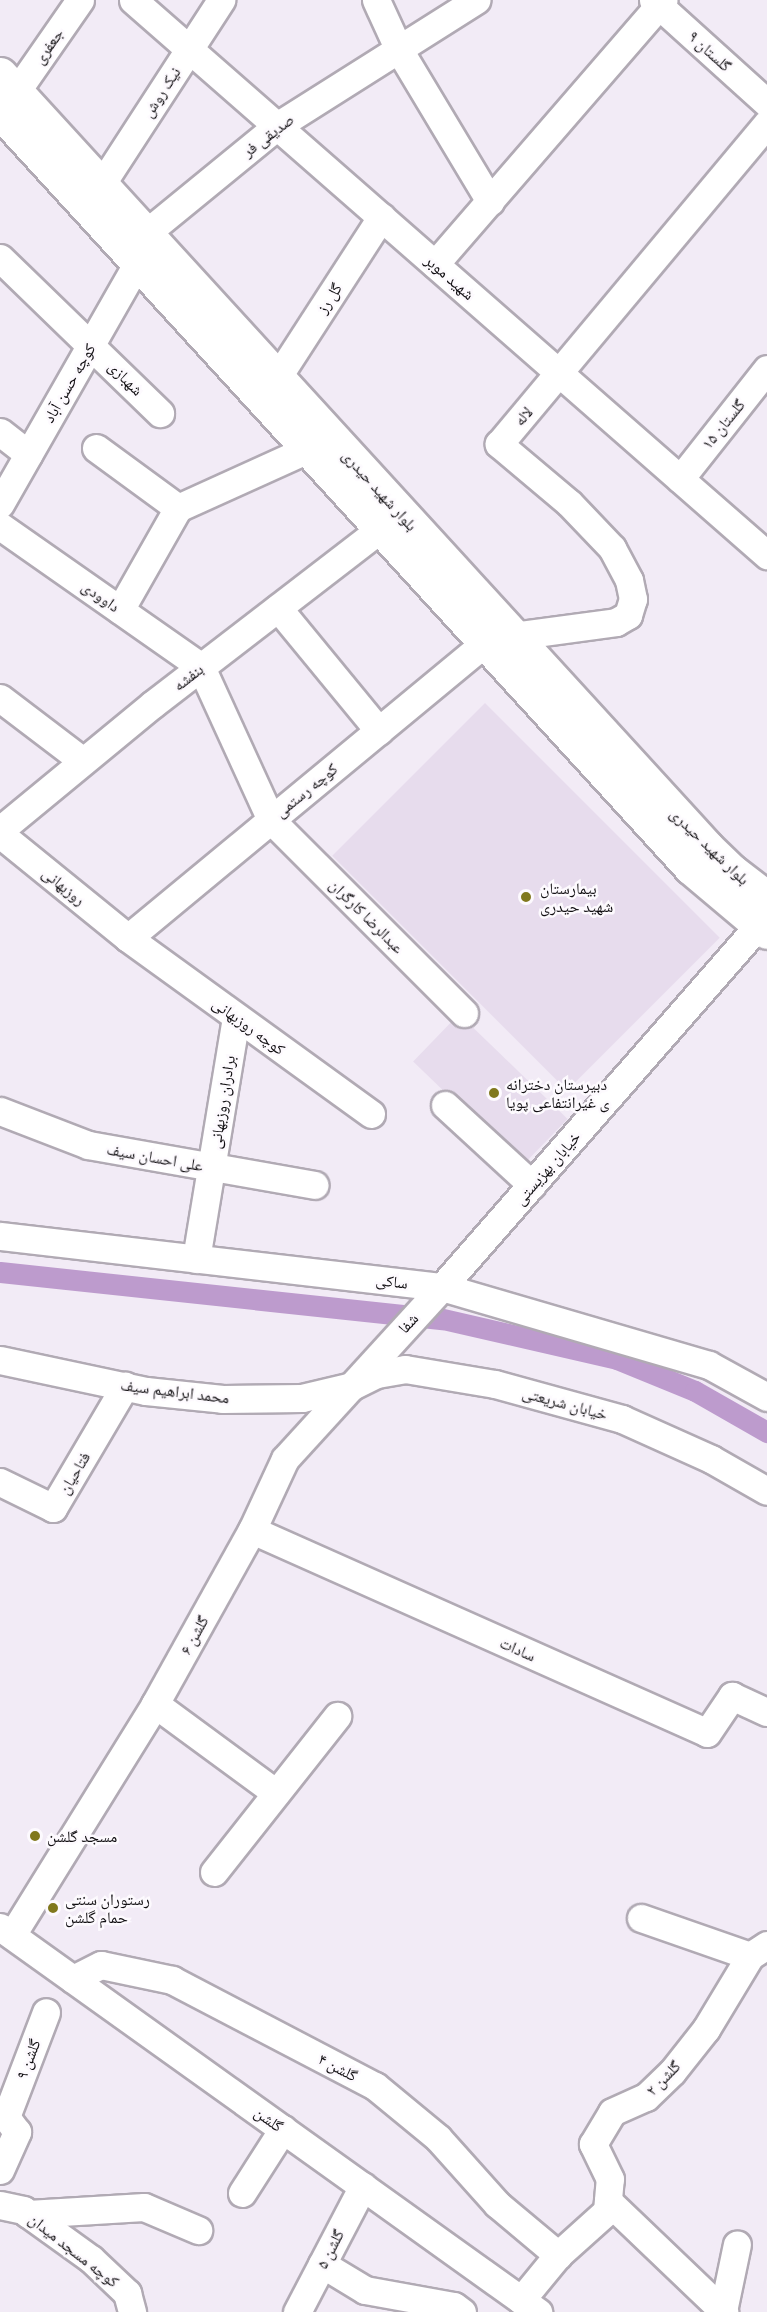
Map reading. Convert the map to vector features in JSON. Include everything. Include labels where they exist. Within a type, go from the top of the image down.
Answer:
[{"type":"main road","name":"بلوار شهید حیدری","points":[[5,93],[101,185],[146,247],[308,449],[380,528],[499,640],[732,871],[765,918]]},
{"type":"main road","name":"بلوار شهید حیدری","points":[[5,93],[146,247],[277,378],[499,640]]},
{"type":"street","name":"جعفری","points":[[5,93],[80,0]]},
{"type":"street","name":"شهید موبر","points":[[133,0],[767,555]]},
{"type":"street","name":"نیک روش","points":[[101,185],[222,0]]},
{"type":"street","points":[[376,0],[398,48],[490,201]]},
{"type":"street","name":"صدیقی فر","points":[[146,247],[277,126],[476,0]]},
{"type":"street","points":[[435,264],[659,2]]},
{"type":"street","name":"گلستان ۹","points":[[659,2],[767,103]]},
{"type":"street","name":"لاله","points":[[499,640],[616,622],[628,615],[633,599],[629,579],[612,548],[570,503],[499,444],[560,374],[767,123]]},
{"type":"street","name":"گل رز","points":[[277,378],[381,217]]},
{"type":"street","name":"کوچه حسن آباد","points":[[0,504],[146,247]]},
{"type":"street","name":"شهبازی","points":[[0,258],[160,413]]},
{"type":"street","name":"گلستان ۱۵","points":[[680,479],[767,369]]},
{"type":"street","points":[[0,432],[28,454]]},
{"type":"street","points":[[96,448],[178,508]]},
{"type":"street","points":[[120,610],[178,508],[308,449]]},
{"type":"street","name":"داوودی","points":[[0,526],[201,667]]},
{"type":"street","name":"بنفشه","points":[[0,832],[83,761],[380,528]]},
{"type":"street","points":[[278,608],[379,731]]},
{"type":"street","name":"کوچه رستمی","points":[[128,938],[379,731],[499,640]]},
{"type":"street","points":[[201,667],[271,820]]},
{"type":"street","points":[[0,698],[83,761]]},
{"type":"street","name":"عبدالرضا کارگران","points":[[271,820],[464,1013]]},
{"type":"street","name":"روزبهانی","points":[[0,832],[128,938]]},
{"type":"street","name":"خیابان بهزیستی","points":[[435,1294],[765,918]]},
{"type":"street","name":"کوچه روزبهانی","points":[[128,938],[371,1114]]},
{"type":"street","name":"برادران روزبهانی","points":[[196,1259],[236,1017]]},
{"type":"street","points":[[445,1106],[532,1185]]},
{"type":"street","name":"علی احسان سیف","points":[[0,1111],[88,1145],[314,1185]]},
{"type":"street","name":"ساکی","points":[[0,1236],[196,1259],[435,1294],[709,1365],[767,1397]]},
{"type":"street","name":"شفا","points":[[388,1346],[435,1294]]},
{"type":"street","name":"گلشن ۶","points":[[6,1931],[155,1704],[252,1530],[285,1459],[388,1346]]},
{"type":"street","name":"محمد ابراهیم سیف","points":[[0,1360],[125,1386],[234,1399],[302,1398],[352,1386]]},
{"type":"street","name":"خیابان شریعتی","points":[[352,1386],[377,1374],[405,1369],[495,1384],[622,1419],[711,1459],[767,1491]]},
{"type":"street","name":"فتاحیان","points":[[0,1482],[53,1508],[125,1386]]},
{"type":"street","name":"سادات","points":[[252,1530],[707,1733],[732,1696],[767,1712]]},
{"type":"street","points":[[155,1704],[276,1793]]},
{"type":"street","points":[[214,1872],[337,1716]]},
{"type":"street","points":[[641,1918],[759,1951]]},
{"type":"street","name":"گلشن","points":[[6,1931],[529,2306]]},
{"type":"street","name":"گلشن ۲","points":[[608,2201],[610,2179],[593,2144],[612,2112],[646,2097],[672,2072],[706,2029],[759,1951]]},
{"type":"street","name":"گلشن ۴","points":[[73,1979],[101,1965],[172,1980],[375,2086],[438,2138],[497,2204],[558,2255]]},
{"type":"street","name":"گلشن ۹","points":[[0,2170],[17,2132],[6,2117],[46,2012]]},
{"type":"street","points":[[242,2193],[283,2129]]},
{"type":"street","name":"گلشن ۵","points":[[297,2312],[363,2186]]},
{"type":"street","points":[[529,2306],[558,2255],[607,2211],[608,2201]]},
{"type":"street","points":[[608,2201],[723,2312]]},
{"type":"street","name":"کوچه مسجد میدان","points":[[0,2205],[28,2214],[91,2259],[128,2293],[132,2312]]},
{"type":"street","points":[[28,2214],[144,2207],[198,2230]]},
{"type":"street","points":[[723,2312],[737,2244]]},
{"type":"street","points":[[322,2264],[365,2290],[454,2306],[462,2312]]},
{"type":"shaded area","name":"بیمارستان شهید حیدری","points":[[485,703],[720,938],[567,1090],[332,856]]},
{"type":"shaded area","name":"دبیرستان دخترانه ی غیرانتفاعی پویا","points":[[459,1014],[568,1119],[522,1166],[413,1061]]},
{"type":"waterway","points":[[0,1272],[443,1319],[617,1359],[695,1391],[767,1432]]},
{"type":"place","name":"بیمارستان شهید حیدری","points":[[526,897]]},
{"type":"place","name":"دبیرستان دخترانه ی غیرانتفاعی پویا","points":[[494,1093]]},
{"type":"place","name":"مسجد گلشن","points":[[35,1836]]},
{"type":"place","name":"رستوران سنتی حمام گلشن","points":[[53,1908]]}]
